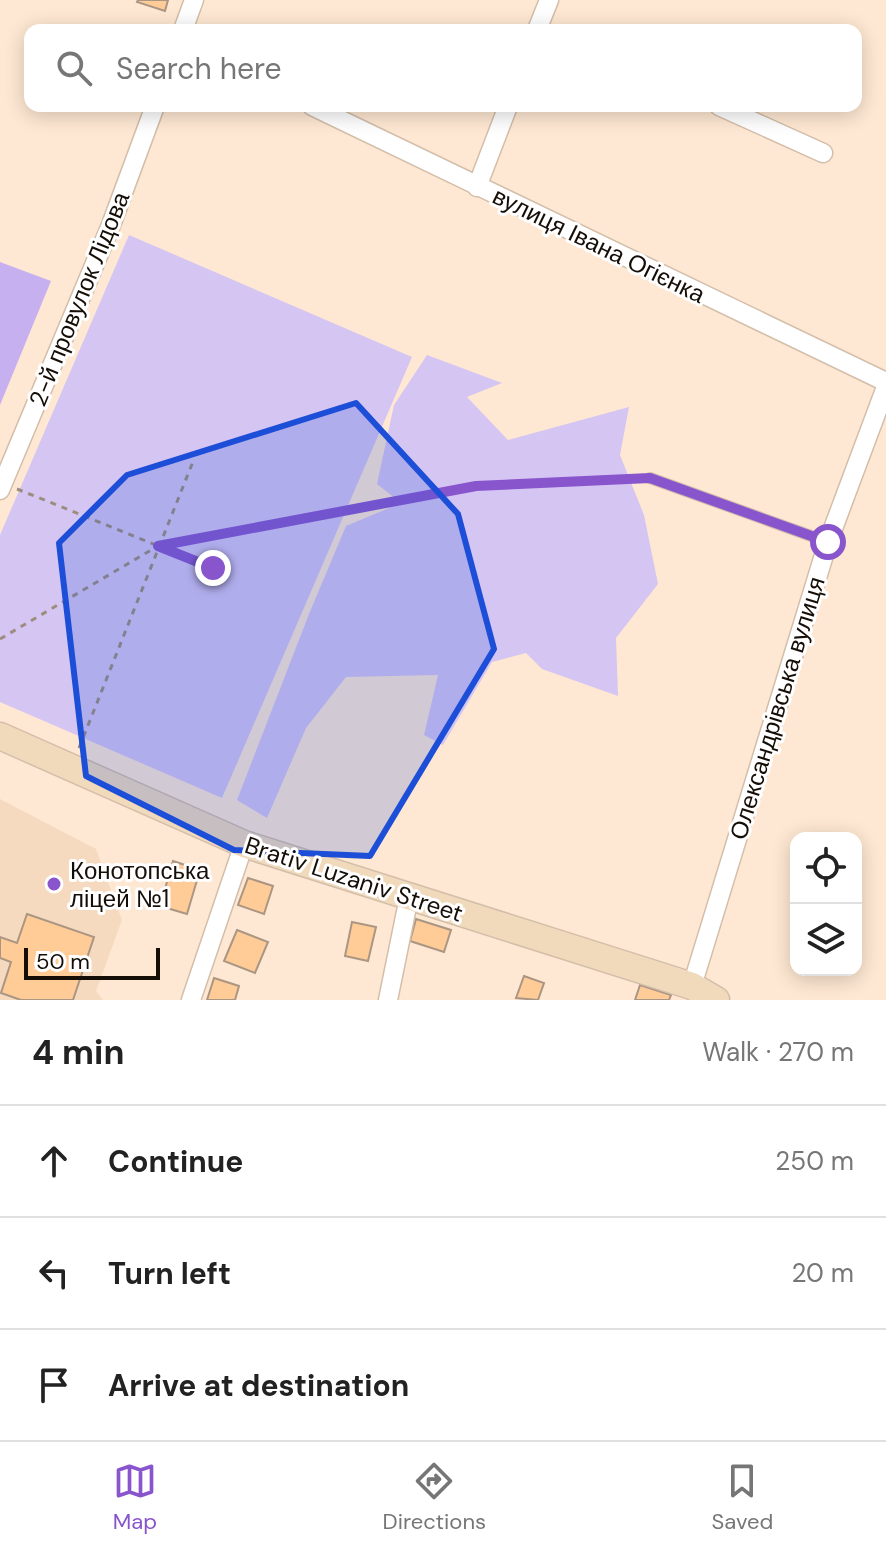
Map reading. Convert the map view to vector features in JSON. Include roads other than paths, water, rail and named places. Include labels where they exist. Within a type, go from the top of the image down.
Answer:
[{"type":"main road","name":"Brativ Luzaniv Street","points":[[0,736],[244,844],[716,1000]]},
{"type":"street","points":[[185,24],[194,0]]},
{"type":"street","points":[[544,24],[549,0]]},
{"type":"street","name":"2-й провулок Лідова","points":[[0,490],[111,225],[153,112]]},
{"type":"street","name":"вулиця Івана Огієнка","points":[[324,112],[886,384]]},
{"type":"street","points":[[477,187],[506,112]]},
{"type":"street","points":[[732,112],[823,153]]},
{"type":"street","name":"Олександрівська вулиця","points":[[689,993],[828,542],[886,384]]},
{"type":"street","points":[[191,1000],[244,844]]},
{"type":"street","points":[[388,1000],[409,897]]},
{"type":"lane","points":[[650,478],[828,542]]},
{"type":"place","name":"Конотопська ліцей №1","points":[[54,884]]}]
